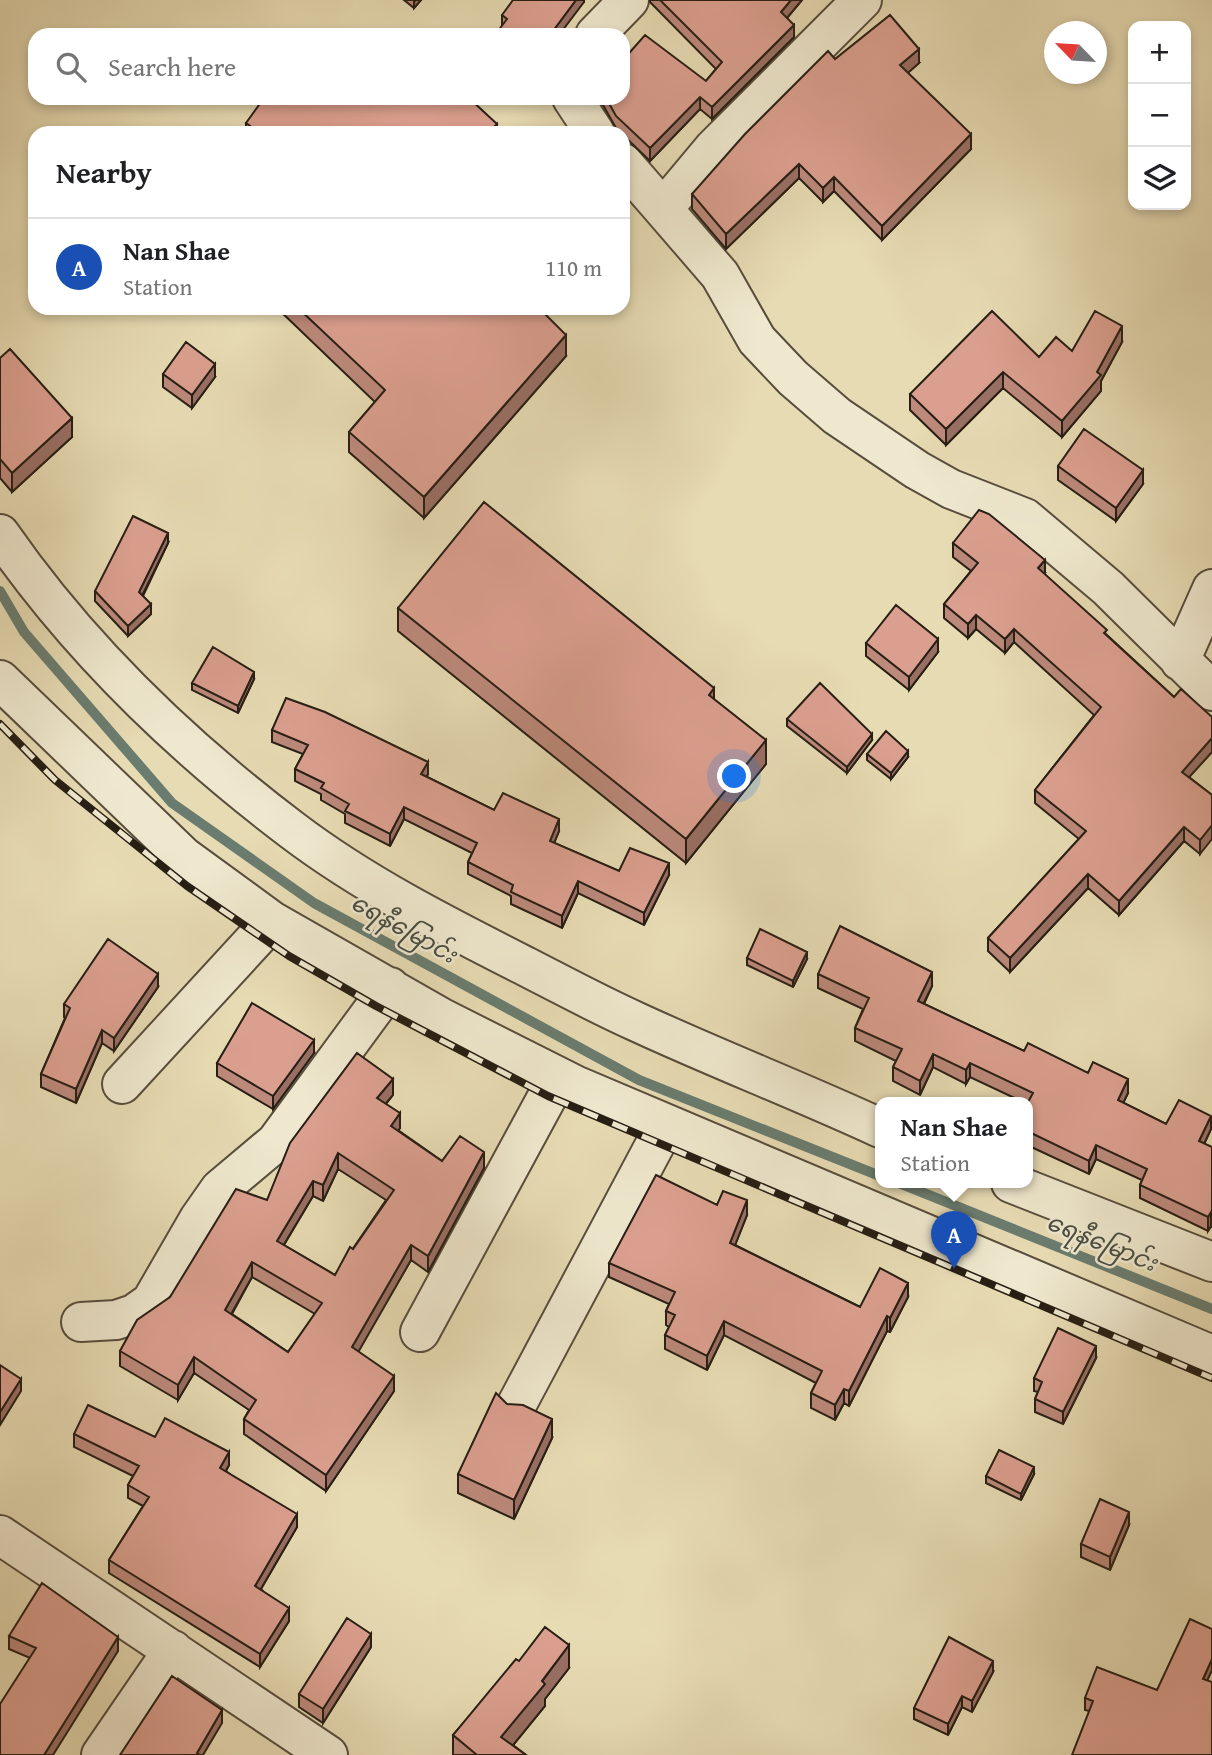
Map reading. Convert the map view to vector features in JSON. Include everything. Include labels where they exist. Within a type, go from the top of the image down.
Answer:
[{"type":"street","points":[[602,28],[629,0]]},
{"type":"street","points":[[663,209],[714,148],[862,0]]},
{"type":"street","points":[[577,105],[590,126]]},
{"type":"street","points":[[630,171],[720,275],[757,340],[793,378],[837,416],[917,470],[951,489],[1025,518],[1108,587],[1212,691]]},
{"type":"street","points":[[7,546],[76,635],[130,690],[236,785],[293,831],[352,870],[485,946],[636,1022],[875,1126]]},
{"type":"street","points":[[1180,661],[1212,589]]},
{"type":"street","points":[[0,680],[183,856],[272,921],[442,1018],[558,1077],[1212,1355]]},
{"type":"street","points":[[122,1084],[272,921]]},
{"type":"street","points":[[81,1322],[116,1320],[134,1314],[151,1302],[199,1219],[220,1189],[276,1142],[390,987]]},
{"type":"street","points":[[420,1332],[558,1077]]},
{"type":"street","points":[[517,1404],[666,1124]]},
{"type":"street","points":[[1024,1188],[1212,1262]]},
{"type":"street","points":[[0,1535],[328,1755]]},
{"type":"street","points":[[102,1755],[173,1650]]},
{"type":"building","points":[[513,0],[576,0],[555,28],[500,28],[507,19],[502,15]]},
{"type":"building","points":[[660,0],[791,0],[781,12],[794,25],[712,107],[700,97],[650,148],[630,129],[630,126],[616,116],[610,105],[630,105],[630,52],[645,35],[706,81],[722,62]]},
{"type":"building","points":[[890,15],[919,49],[900,65],[971,134],[882,226],[834,177],[823,188],[799,164],[726,234],[692,194],[745,134],[828,51],[835,59]]},
{"type":"building","points":[[259,105],[477,105],[497,124],[250,126],[246,123]]},
{"type":"building","points":[[992,311],[1039,357],[1056,337],[1072,351],[1095,311],[1122,326],[1097,372],[1101,375],[1062,421],[1003,372],[946,429],[910,394]]},
{"type":"building","points":[[305,315],[546,315],[566,335],[424,497],[349,432],[385,390]]},
{"type":"building","points":[[186,342],[215,364],[192,395],[163,374]]},
{"type":"building","points":[[10,349],[72,418],[12,473],[0,459],[0,358]]},
{"type":"building","points":[[1084,429],[1143,470],[1116,508],[1058,466]]},
{"type":"building","points":[[484,502],[714,688],[709,695],[766,740],[686,839],[398,608]]},
{"type":"building","points":[[979,510],[989,514],[1045,560],[1038,568],[1107,630],[1104,633],[1174,697],[1181,689],[1212,717],[1212,738],[1182,772],[1212,795],[1212,825],[1200,840],[1184,827],[1119,901],[1088,874],[1010,958],[988,938],[1086,831],[1035,790],[1101,707],[1014,629],[1005,639],[976,615],[968,624],[944,604],[978,563],[953,543]]},
{"type":"building","points":[[133,516],[168,533],[139,592],[151,604],[128,626],[95,591]]},
{"type":"building","points":[[896,605],[938,639],[909,677],[866,643]]},
{"type":"building","points":[[213,647],[254,672],[238,706],[192,683]]},
{"type":"building","points":[[820,683],[872,734],[847,767],[787,719]]},
{"type":"building","points":[[286,698],[325,712],[428,762],[421,774],[494,810],[503,793],[559,819],[550,841],[619,871],[630,848],[669,863],[644,913],[578,881],[562,916],[511,892],[513,885],[468,862],[477,843],[404,807],[390,834],[345,811],[349,804],[321,788],[324,783],[295,769],[308,745],[272,730]]},
{"type":"building","points":[[886,731],[908,751],[891,773],[867,754]]},
{"type":"building","points":[[840,926],[932,972],[918,1001],[1024,1051],[1028,1043],[1088,1073],[1093,1062],[1128,1079],[1118,1100],[1166,1124],[1179,1100],[1211,1116],[1199,1141],[1212,1147],[1212,1213],[1208,1217],[1140,1185],[1147,1169],[1096,1145],[1089,1161],[1033,1134],[1033,1097],[1031,1097],[1033,1093],[970,1063],[966,1070],[933,1054],[920,1081],[893,1067],[902,1049],[855,1028],[869,998],[818,974]]},
{"type":"building","points":[[760,929],[807,952],[793,981],[747,958]]},
{"type":"building","points":[[108,939],[158,974],[114,1038],[102,1030],[76,1089],[41,1074],[70,1008],[64,1004]]},
{"type":"building","points":[[252,1003],[314,1040],[273,1096],[217,1063]]},
{"type":"building","points":[[357,1053],[393,1079],[377,1098],[400,1113],[391,1126],[442,1161],[460,1136],[484,1152],[428,1256],[411,1245],[352,1347],[394,1376],[326,1475],[244,1419],[256,1400],[194,1357],[178,1385],[120,1351],[137,1320],[170,1297],[236,1189],[267,1200],[290,1143]],"holes":[[[338,1153],[394,1190],[353,1249],[350,1247],[335,1275],[277,1241],[313,1181],[323,1185]],[[252,1262],[322,1303],[288,1352],[225,1310]]]},
{"type":"building","points":[[656,1175],[717,1205],[723,1191],[747,1200],[730,1243],[860,1307],[880,1268],[908,1283],[890,1318],[887,1316],[849,1391],[844,1389],[835,1405],[811,1393],[822,1371],[724,1321],[707,1356],[665,1335],[675,1315],[666,1311],[675,1292],[609,1263]]},
{"type":"building","points":[[1058,1328],[1096,1346],[1063,1412],[1035,1399],[1042,1382],[1034,1378]]},
{"type":"building","points":[[0,1365],[21,1379],[0,1412]]},
{"type":"building","points":[[496,1393],[507,1404],[523,1405],[552,1419],[514,1500],[458,1474]]},
{"type":"building","points":[[88,1405],[155,1437],[165,1418],[229,1452],[220,1468],[297,1514],[255,1586],[289,1608],[260,1654],[109,1560],[149,1497],[128,1485],[139,1466],[74,1434]]},
{"type":"building","points":[[999,1450],[1034,1467],[1021,1494],[986,1476]]},
{"type":"building","points":[[1100,1499],[1129,1512],[1110,1557],[1081,1544]]},
{"type":"building","points":[[42,1583],[118,1637],[44,1755],[0,1755],[0,1704],[36,1648],[9,1636]]},
{"type":"building","points":[[347,1618],[371,1634],[323,1709],[299,1694]]},
{"type":"building","points":[[1190,1619],[1212,1629],[1212,1659],[1203,1679],[1212,1682],[1212,1755],[1072,1755],[1093,1701],[1085,1698],[1097,1667],[1157,1690]]},
{"type":"building","points":[[545,1627],[569,1645],[542,1681],[545,1684],[501,1737],[526,1755],[477,1755],[453,1735],[516,1659],[519,1661]]},
{"type":"building","points":[[949,1637],[993,1661],[972,1701],[962,1696],[948,1724],[914,1708]]},
{"type":"building","points":[[172,1676],[222,1710],[197,1753],[200,1755],[120,1755]]},
{"type":"waterway","name":"ရေနီမြောင်း","points":[[0,591],[24,632],[172,803],[314,903],[639,1080],[875,1174]]},
{"type":"waterway","name":"ရေနီမြောင်း","points":[[911,1188],[1212,1309]]},
{"type":"railway","points":[[0,724],[55,780],[187,886],[289,956],[376,1006],[548,1096],[1212,1378]]},
{"type":"place","name":"Nan Shae","points":[[954,1269]]}]
